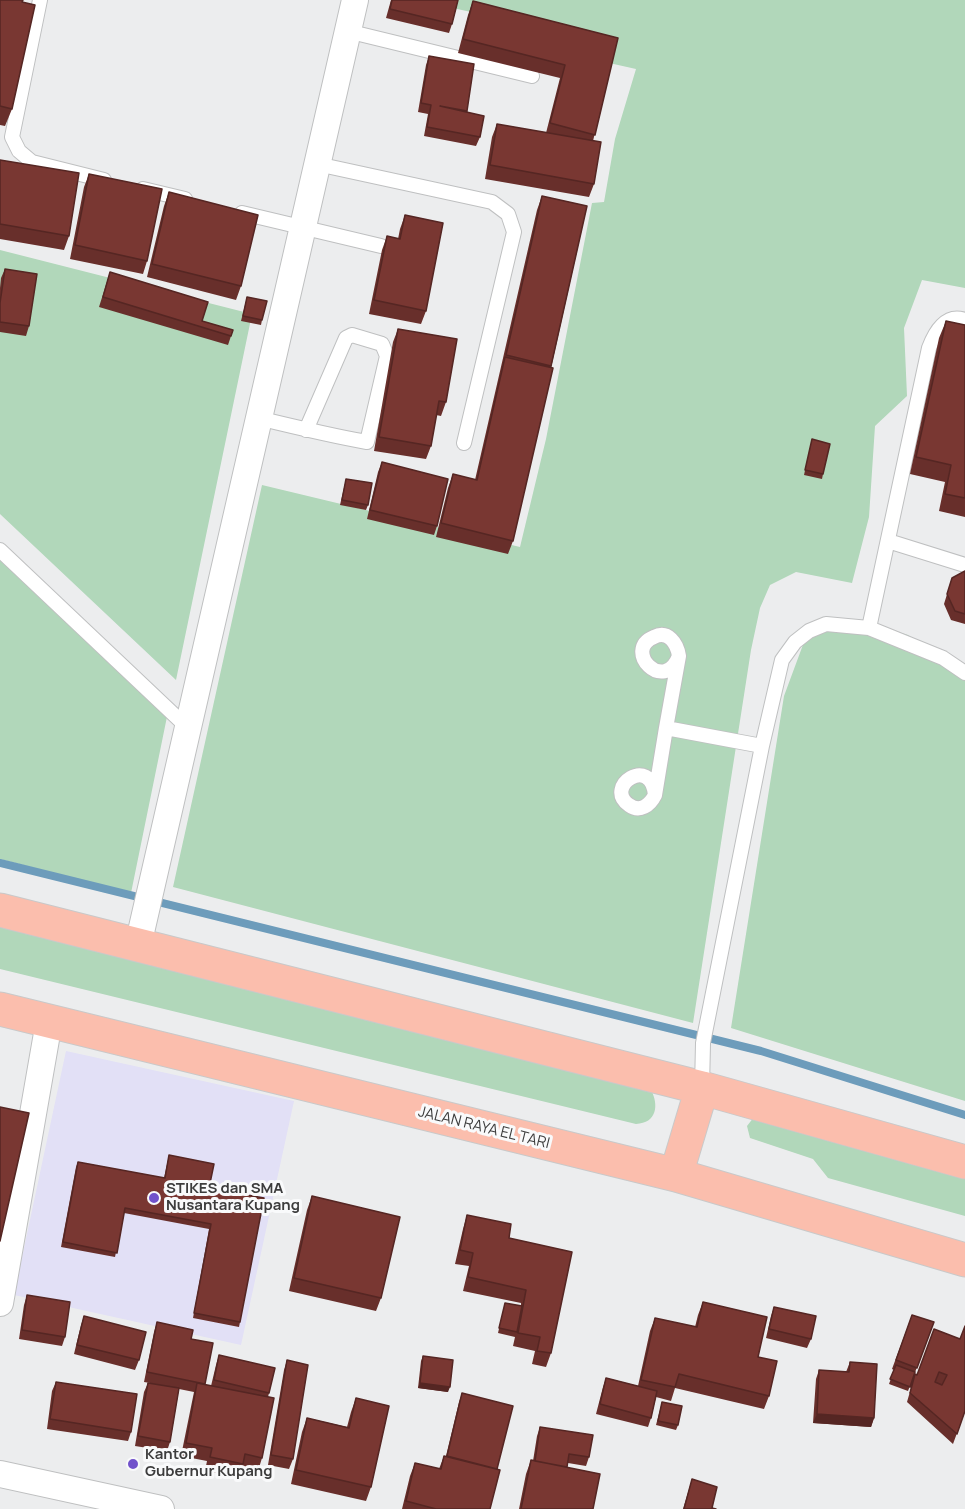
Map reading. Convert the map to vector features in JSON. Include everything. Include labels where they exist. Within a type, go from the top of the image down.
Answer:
[{"type":"main road","points":[[0,910],[140,933],[965,1162]]},
{"type":"main road","name":"JALAN RAYA EL TARI","points":[[0,1009],[676,1175],[965,1260]]},
{"type":"main road","points":[[676,1175],[702,1088]]},
{"type":"street","points":[[140,933],[355,0]]},
{"type":"street","points":[[0,1303],[49,1022]]},
{"type":"street","points":[[0,1474],[161,1509]]},
{"type":"lane","points":[[40,0],[12,137],[19,151],[32,162],[201,203]]},
{"type":"lane","points":[[348,32],[532,76]]},
{"type":"lane","points":[[317,164],[492,202],[508,214],[514,232],[464,443]]},
{"type":"lane","points":[[224,208],[381,246]]},
{"type":"lane","points":[[869,628],[929,348],[945,322],[952,319],[965,320]]},
{"type":"lane","points":[[258,418],[306,430],[346,440],[367,442],[387,356],[382,344],[352,335],[346,338],[306,430]]},
{"type":"lane","points":[[888,541],[965,564]]},
{"type":"lane","points":[[0,550],[188,728]]},
{"type":"lane","points":[[702,1088],[703,1043],[762,746],[782,660],[795,642],[809,631],[826,624],[869,628],[933,653],[965,673]]},
{"type":"lane","points":[[655,795],[679,656]]},
{"type":"lane","points":[[666,728],[762,746]]},
{"type":"shaded area","name":"STIKES dan SMA Nusantara Kupang","points":[[66,1051],[294,1101],[241,1345],[14,1295]]},
{"type":"green space","points":[[416,0],[965,0],[965,288],[922,280],[904,328],[907,396],[875,426],[869,517],[852,583],[796,572],[770,585],[760,608],[751,650],[693,1023],[173,887],[262,485],[520,547],[546,439],[592,203],[604,202],[615,139],[636,69],[524,44],[471,12]]},
{"type":"green space","points":[[0,250],[252,314],[176,680],[0,514]]},
{"type":"green space","points":[[0,546],[170,702],[131,893],[0,859]]},
{"type":"green space","points":[[867,623],[908,635],[952,666],[965,680],[965,1101],[731,1028],[784,696],[804,642],[834,627]]},
{"type":"green space","points":[[0,922],[651,1090],[655,1102],[654,1112],[648,1120],[636,1124],[0,969]]},
{"type":"green space","points":[[754,1117],[965,1168],[965,1216],[828,1178],[813,1159],[750,1138],[747,1126]]},
{"type":"building","points":[[0,0],[23,0],[22,2],[35,5],[12,109],[0,106]]},
{"type":"building","points":[[392,0],[458,0],[452,24],[390,9]]},
{"type":"building","points":[[473,1],[618,38],[595,135],[550,123],[565,65],[463,39]]},
{"type":"building","points":[[429,56],[474,64],[467,111],[440,106],[484,116],[480,137],[427,127],[431,105],[421,103]]},
{"type":"building","points":[[497,124],[601,142],[594,184],[490,165]]},
{"type":"building","points":[[0,160],[79,173],[69,236],[0,224]]},
{"type":"building","points":[[89,174],[162,189],[147,261],[75,245]]},
{"type":"building","points":[[169,192],[258,215],[241,286],[152,264]]},
{"type":"building","points":[[542,196],[587,206],[551,366],[506,355]]},
{"type":"building","points":[[405,215],[443,223],[426,311],[374,300],[387,236],[400,239]]},
{"type":"building","points":[[5,269],[37,274],[29,326],[0,322]]},
{"type":"building","points":[[110,272],[208,302],[202,321],[233,330],[231,336],[103,297]]},
{"type":"building","points":[[247,297],[267,301],[262,320],[243,316]]},
{"type":"building","points":[[946,321],[965,325],[965,498],[945,494],[951,465],[916,457]]},
{"type":"building","points":[[398,329],[457,339],[446,402],[439,401],[431,446],[379,437]]},
{"type":"building","points":[[505,357],[553,368],[513,541],[441,523],[453,474],[477,480]]},
{"type":"building","points":[[812,439],[830,444],[823,474],[805,470]]},
{"type":"building","points":[[382,462],[448,479],[437,526],[370,510]]},
{"type":"building","points":[[346,479],[372,483],[368,505],[342,500]]},
{"type":"building","points":[[965,571],[965,614],[955,611],[947,594],[952,578]]},
{"type":"building","points":[[0,1107],[29,1113],[0,1241]]},
{"type":"building","points":[[169,1155],[214,1164],[209,1188],[264,1198],[240,1322],[194,1313],[211,1224],[125,1208],[117,1253],[63,1242],[78,1162],[165,1178]]},
{"type":"building","points":[[312,1196],[400,1217],[381,1298],[294,1278]]},
{"type":"building","points":[[467,1215],[511,1224],[509,1238],[572,1252],[551,1353],[537,1351],[540,1337],[518,1333],[526,1290],[468,1277],[473,1253],[460,1250]]},
{"type":"building","points":[[27,1295],[70,1302],[65,1337],[22,1330]]},
{"type":"building","points":[[703,1302],[767,1317],[758,1357],[777,1361],[769,1396],[679,1374],[675,1387],[641,1380],[655,1318],[697,1327]]},
{"type":"building","points":[[505,1303],[522,1306],[517,1332],[499,1328]]},
{"type":"building","points":[[774,1307],[816,1316],[811,1339],[769,1329]]},
{"type":"building","points":[[912,1315],[934,1322],[917,1368],[896,1360]]},
{"type":"building","points":[[84,1316],[146,1332],[139,1360],[77,1345]]},
{"type":"building","points":[[157,1322],[193,1330],[191,1339],[213,1343],[205,1384],[147,1372]]},
{"type":"building","points":[[965,1326],[965,1411],[957,1434],[910,1393],[915,1374],[917,1375],[934,1329],[960,1339]],"holes":[[[939,1372],[947,1375],[942,1385],[935,1382]]]},
{"type":"building","points":[[219,1355],[275,1368],[269,1393],[214,1380]]},
{"type":"building","points":[[423,1356],[453,1360],[450,1387],[420,1383]]},
{"type":"building","points":[[287,1360],[308,1365],[293,1459],[271,1455]]},
{"type":"building","points":[[850,1362],[877,1364],[874,1418],[817,1414],[819,1370],[849,1372]]},
{"type":"building","points":[[896,1365],[915,1372],[910,1387],[890,1379]]},
{"type":"building","points":[[606,1378],[657,1391],[651,1418],[600,1404]]},
{"type":"building","points":[[56,1382],[137,1394],[131,1432],[50,1419]]},
{"type":"building","points":[[148,1383],[179,1388],[170,1442],[138,1436]]},
{"type":"building","points":[[197,1383],[274,1398],[262,1458],[245,1454],[243,1464],[210,1457],[212,1448],[186,1443]]},
{"type":"building","points":[[462,1393],[513,1406],[497,1469],[447,1456]]},
{"type":"building","points":[[356,1398],[389,1406],[371,1487],[296,1470],[307,1418],[349,1428]]},
{"type":"building","points":[[662,1402],[682,1406],[678,1425],[658,1421]]},
{"type":"building","points":[[540,1427],[593,1435],[589,1457],[569,1454],[567,1467],[535,1461]]},
{"type":"building","points":[[444,1456],[500,1470],[490,1509],[436,1509],[406,1501],[415,1463],[441,1469]]},
{"type":"building","points":[[531,1460],[600,1474],[593,1509],[521,1509]]},
{"type":"building","points":[[692,1479],[717,1487],[712,1508],[716,1509],[684,1509]]},
{"type":"waterway","points":[[0,863],[761,1051],[965,1115]]},
{"type":"place","name":"STIKES dan SMA Nusantara Kupang","points":[[154,1198]]},
{"type":"place","name":"Kantor Gubernur Kupang","points":[[133,1464]]}]
